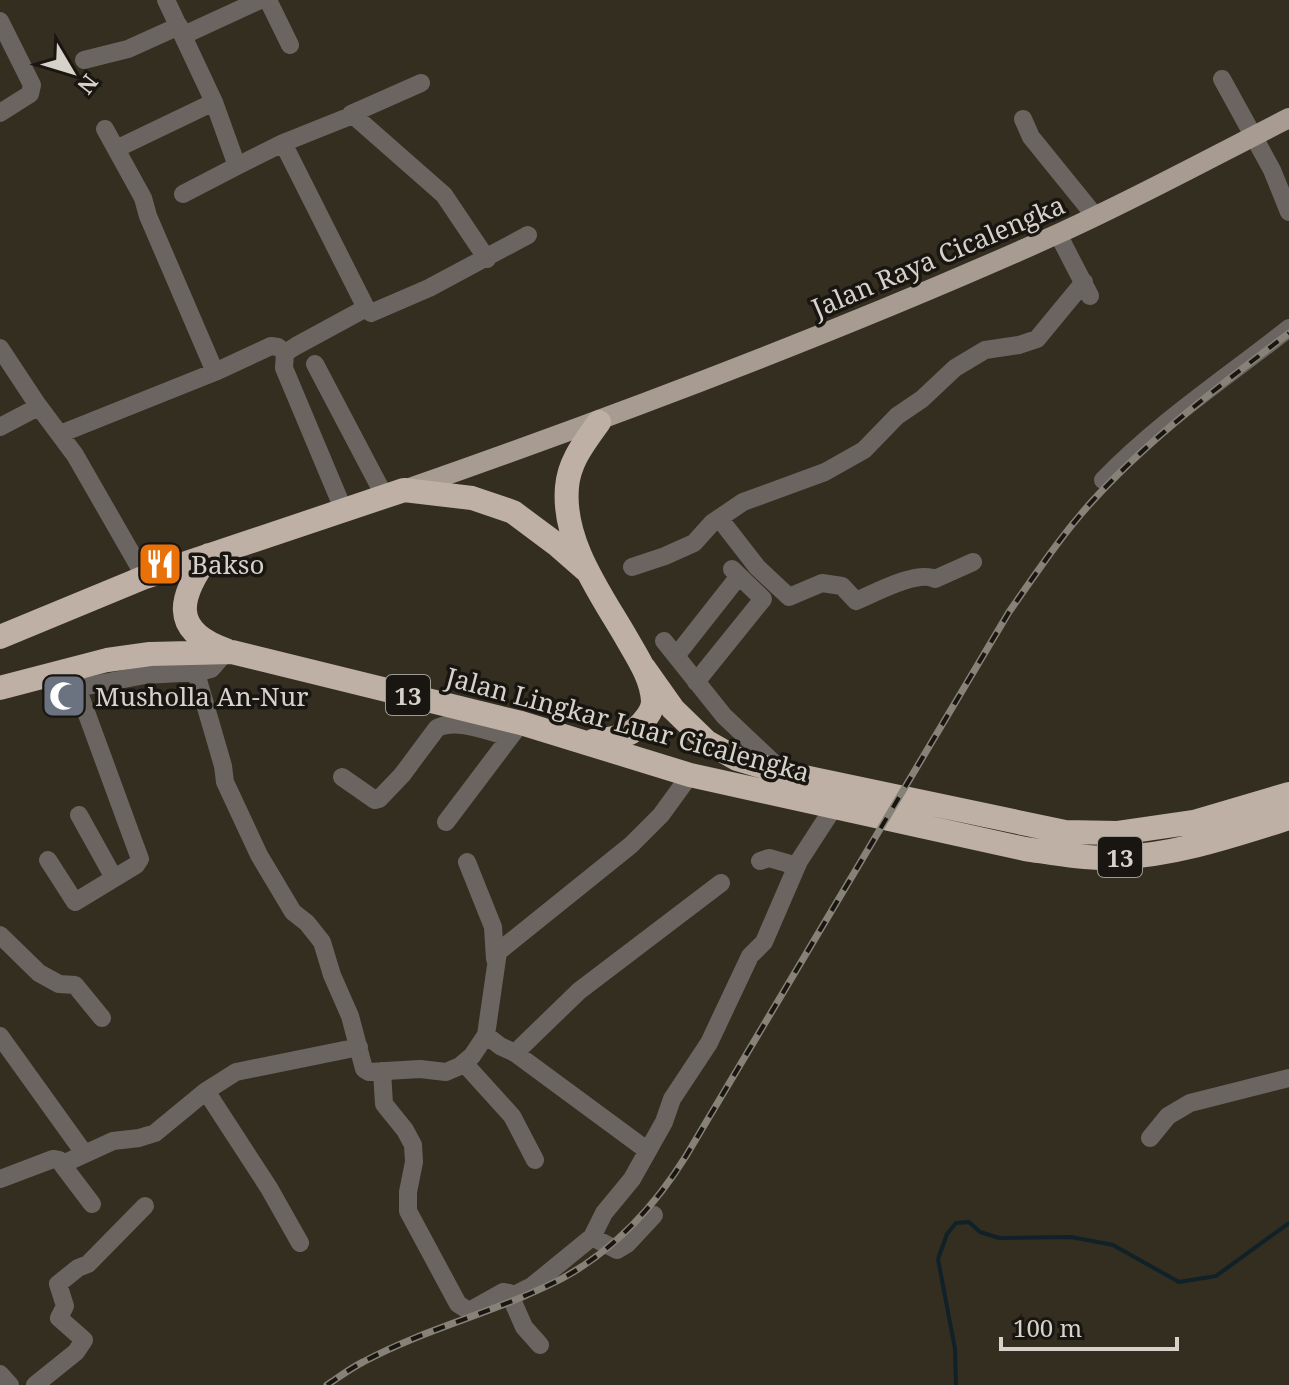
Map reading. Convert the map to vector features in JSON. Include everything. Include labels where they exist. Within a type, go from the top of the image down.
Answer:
[{"type":"highway","points":[[588,572],[573,536],[567,488],[570,470],[580,449],[599,422]]},
{"type":"highway","name":"13","points":[[0,637],[145,577],[395,494],[472,498],[513,512],[588,572],[644,668]]},
{"type":"highway","points":[[209,555],[192,578],[184,597],[185,614],[195,634],[228,652]]},
{"type":"highway","name":"Jalan Lingkar Luar Cicalengka","points":[[0,688],[107,660],[150,654],[228,652],[516,730],[583,742],[690,775],[950,821],[1065,832],[1118,833],[1194,822],[1289,794]]},
{"type":"highway","points":[[583,742],[623,738],[636,731],[649,714],[653,702],[644,668]]},
{"type":"highway","name":"Jalan Lingkar Luar Cicalengka","points":[[644,668],[673,709],[707,742],[737,759],[785,773],[845,801]]},
{"type":"highway","name":"Jalan Lingkar Luar Cicalengka","points":[[950,821],[1025,849],[1109,858],[1150,855],[1289,818]]},
{"type":"main road","name":"Jalan Raya Cicalengka","points":[[395,494],[599,422],[787,349],[1058,234],[1289,118]]},
{"type":"street","points":[[166,0],[214,102],[237,166]]},
{"type":"street","points":[[84,60],[128,49],[260,0]]},
{"type":"street","points":[[268,0],[290,45]]},
{"type":"street","points":[[0,21],[32,85],[30,94],[0,113]]},
{"type":"street","points":[[1222,79],[1254,136],[1288,208]]},
{"type":"street","points":[[183,194],[283,143],[421,83]]},
{"type":"street","points":[[116,149],[214,102]]},
{"type":"street","points":[[351,114],[444,195],[487,259]]},
{"type":"street","points":[[1023,119],[1031,137],[1095,216]]},
{"type":"street","points":[[105,129],[143,198],[215,372]]},
{"type":"street","points":[[283,143],[371,313],[487,259],[528,235]]},
{"type":"street","points":[[632,567],[694,543],[719,518],[743,502],[825,472],[864,450],[897,416],[922,399],[955,368],[981,352],[1037,339],[1087,289],[1058,234]]},
{"type":"street","points":[[285,353],[366,308]]},
{"type":"street","points":[[1103,480],[1175,415],[1289,328]]},
{"type":"street","points":[[60,434],[215,372],[271,346],[285,353]]},
{"type":"street","points":[[0,348],[38,407],[75,455],[145,577]]},
{"type":"street","points":[[285,353],[284,368],[344,511]]},
{"type":"street","points":[[315,364],[395,494]]},
{"type":"street","points":[[0,427],[38,407]]},
{"type":"street","points":[[719,518],[757,567],[789,597],[822,583],[842,586],[856,601],[925,575],[935,579],[973,562]]},
{"type":"street","points":[[696,682],[763,599],[736,572],[670,649],[696,682],[724,716],[785,773]]},
{"type":"street","points":[[48,860],[75,902],[136,865],[139,855],[78,690],[145,675],[196,673],[211,669],[228,652]]},
{"type":"street","points":[[196,673],[225,782],[259,855],[293,912],[307,923],[322,942],[366,1071],[420,1069],[446,1072],[464,1063],[479,1049],[486,1035],[495,986],[493,927],[467,862]]},
{"type":"street","points":[[342,777],[375,800],[379,799],[402,775],[437,728],[457,725],[516,730]]},
{"type":"street","points":[[446,822],[516,730]]},
{"type":"street","points":[[495,959],[503,947],[631,845],[661,815],[690,775]]},
{"type":"street","points":[[512,1296],[532,1286],[592,1237],[604,1213],[621,1195],[664,1122],[672,1099],[709,1043],[750,956],[764,942],[797,866],[845,801]]},
{"type":"street","points":[[79,815],[114,878]]},
{"type":"street","points":[[760,861],[769,858],[797,866]]},
{"type":"street","points":[[515,1053],[579,991],[721,883]]},
{"type":"street","points":[[0,935],[39,973],[53,982],[75,985],[102,1018]]},
{"type":"street","points":[[486,1035],[648,1151]]},
{"type":"street","points":[[0,1036],[84,1153]]},
{"type":"street","points":[[64,1167],[65,1163],[113,1141],[155,1133],[206,1091],[236,1072],[359,1047]]},
{"type":"street","points":[[464,1063],[512,1116],[535,1160]]},
{"type":"street","points":[[382,1071],[384,1104],[413,1145],[408,1211],[458,1304],[469,1311],[503,1292],[512,1296],[524,1327],[540,1345]]},
{"type":"street","points":[[1150,1138],[1168,1116],[1190,1103],[1289,1078]]},
{"type":"street","points":[[206,1091],[269,1188],[300,1243]]},
{"type":"street","points":[[0,1179],[53,1159],[59,1160],[92,1204]]},
{"type":"street","points":[[35,1385],[76,1352],[84,1340],[59,1318],[65,1306],[58,1284],[88,1264],[145,1206]]},
{"type":"street","points":[[592,1237],[617,1250],[627,1244],[654,1215]]},
{"type":"street","points":[[0,1374],[10,1385]]},
{"type":"waterway","points":[[956,1385],[955,1349],[938,1259],[947,1234],[956,1223],[969,1222],[980,1232],[999,1238],[1071,1237],[1113,1245],[1179,1282],[1216,1276],[1289,1223]]},
{"type":"railway","points":[[327,1385],[387,1350],[561,1279],[598,1255],[647,1210],[686,1156],[1009,612],[1051,552],[1086,509],[1142,451],[1289,333]]},
{"type":"place","name":"Bakso","points":[[160,564]]},
{"type":"place","name":"Musholla An-Nur","points":[[64,696]]}]
